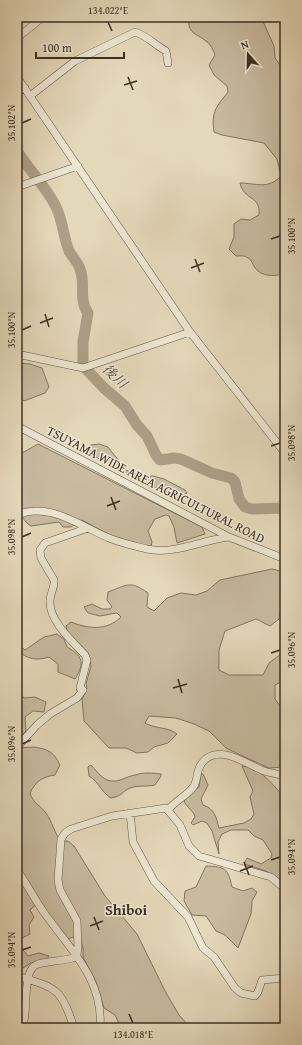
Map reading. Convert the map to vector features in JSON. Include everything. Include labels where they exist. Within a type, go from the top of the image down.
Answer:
[{"type":"street","points":[[17,38],[43,17]]},
{"type":"street","points":[[30,96],[75,61],[135,32],[142,34],[155,45],[166,51],[168,63]]},
{"type":"street","points":[[17,76],[190,332],[284,451]]},
{"type":"street","points":[[17,91],[25,88]]},
{"type":"street","points":[[17,187],[78,166]]},
{"type":"street","points":[[17,354],[85,368],[190,332]]},
{"type":"street","name":"TSUYAMA WIDE AREA AGRICULTURAL ROAD","points":[[17,426],[229,537],[285,559]]},
{"type":"street","points":[[17,515],[41,510],[54,513],[110,539],[149,550],[178,549],[196,543],[229,537]]},
{"type":"street","points":[[17,747],[42,722],[77,698],[82,689],[87,660],[85,655],[59,626],[50,607],[54,580],[41,558],[40,550],[45,543],[88,528]]},
{"type":"street","points":[[168,809],[193,787],[196,782],[198,769],[208,757],[213,755],[231,757],[264,771],[285,776]]},
{"type":"street","points":[[22,1028],[26,1016],[27,979],[32,967],[38,964],[73,958],[77,954],[77,921],[60,890],[58,880],[61,840],[65,833],[71,829],[130,813],[163,808],[168,809],[180,825],[189,846],[199,856],[271,878],[285,888]]},
{"type":"street","points":[[130,813],[133,842],[154,881],[188,917],[203,948],[214,957],[235,988],[241,994],[255,996],[262,980],[285,978]]},
{"type":"street","points":[[17,870],[46,916],[77,954],[93,986],[100,1028]]},
{"type":"street","points":[[17,976],[45,984],[57,992],[68,1007],[74,1028]]},
{"type":"shaded area","points":[[189,17],[261,17],[274,46],[275,58],[283,69],[285,77],[285,273],[273,276],[265,275],[255,268],[247,257],[236,256],[229,249],[234,237],[234,224],[241,219],[250,220],[259,215],[257,204],[245,193],[240,183],[262,185],[271,183],[281,176],[277,159],[264,143],[222,135],[214,132],[213,119],[215,110],[228,92],[227,86],[214,75],[209,65],[215,55],[211,45],[191,30],[189,27]]},
{"type":"shaded area","points":[[17,363],[30,364],[42,368],[49,387],[45,393],[24,401],[17,395]]},
{"type":"shaded area","points":[[38,444],[202,527],[205,534],[177,543],[174,527],[169,516],[166,515],[155,519],[148,531],[152,542],[151,546],[142,546],[115,538],[82,520],[71,527],[63,527],[59,522],[31,526],[17,512],[17,452],[24,452]]},
{"type":"shaded area","points":[[99,444],[108,447],[126,470],[143,477],[153,476],[164,479],[185,490],[187,493],[177,499],[94,456],[90,453],[91,445]]},
{"type":"shaded area","points":[[272,569],[285,572],[285,604],[281,607],[279,619],[270,626],[256,619],[225,631],[219,650],[219,670],[229,675],[263,675],[269,663],[281,654],[285,655],[285,680],[275,685],[275,699],[285,713],[285,767],[269,768],[226,748],[209,731],[176,718],[149,716],[145,723],[170,730],[177,734],[168,743],[154,747],[148,752],[137,753],[126,748],[109,748],[84,721],[82,699],[87,688],[86,684],[91,666],[89,656],[67,631],[66,626],[71,622],[84,626],[104,627],[116,622],[121,617],[117,613],[100,616],[88,613],[84,607],[92,604],[102,609],[110,609],[112,607],[107,600],[108,592],[124,586],[137,586],[148,593],[147,607],[154,611],[167,598],[181,593],[196,595],[207,591],[220,580]]},
{"type":"shaded area","points":[[57,634],[64,639],[67,647],[72,650],[81,660],[80,669],[75,679],[58,672],[58,664],[49,657],[40,659],[32,658],[17,651],[17,644],[25,650],[44,637]]},
{"type":"shaded area","points":[[17,690],[24,698],[35,697],[46,702],[44,712],[33,711],[25,717],[26,731],[17,741]]},
{"type":"shaded area","points":[[34,747],[43,749],[53,754],[60,765],[55,775],[43,778],[35,785],[30,793],[31,796],[46,813],[61,841],[68,841],[74,846],[105,896],[137,934],[165,991],[179,1015],[191,1028],[121,1028],[115,1015],[104,1008],[96,982],[83,957],[81,940],[76,936],[68,939],[38,903],[30,910],[34,917],[29,925],[30,934],[22,938],[19,945],[28,956],[39,953],[49,956],[46,960],[31,963],[17,971],[17,748]]},
{"type":"shaded area","points":[[91,765],[101,776],[109,781],[116,781],[145,773],[161,774],[161,776],[155,785],[133,787],[127,789],[118,796],[111,798],[89,776],[88,767]]},
{"type":"shaded area","points":[[242,766],[249,767],[261,774],[285,798],[285,885],[266,871],[244,864],[247,858],[261,864],[271,858],[272,854],[263,840],[254,836],[248,830],[231,830],[222,834],[218,842],[219,854],[212,831],[207,823],[202,821],[193,825],[191,823],[195,817],[184,801],[188,795],[199,787],[201,774],[203,774],[208,785],[201,799],[203,805],[213,811],[219,828],[244,823],[251,819],[254,814],[250,797],[253,791]]},
{"type":"shaded area","points":[[206,866],[218,867],[225,870],[229,876],[232,887],[243,891],[252,888],[257,892],[252,901],[251,914],[238,948],[225,935],[216,931],[206,916],[192,915],[184,901],[185,891],[196,887]]},
{"type":"waterway","name":"後川","points":[[17,151],[48,193],[56,207],[69,251],[78,264],[82,275],[83,302],[88,313],[83,342],[83,363],[86,369],[104,388],[125,406],[137,425],[147,436],[160,460],[174,458],[181,459],[212,473],[231,478],[235,482],[239,499],[245,507],[252,509],[285,508]]},
{"type":"district","name":"Shiboi","points":[[126,910]]}]
